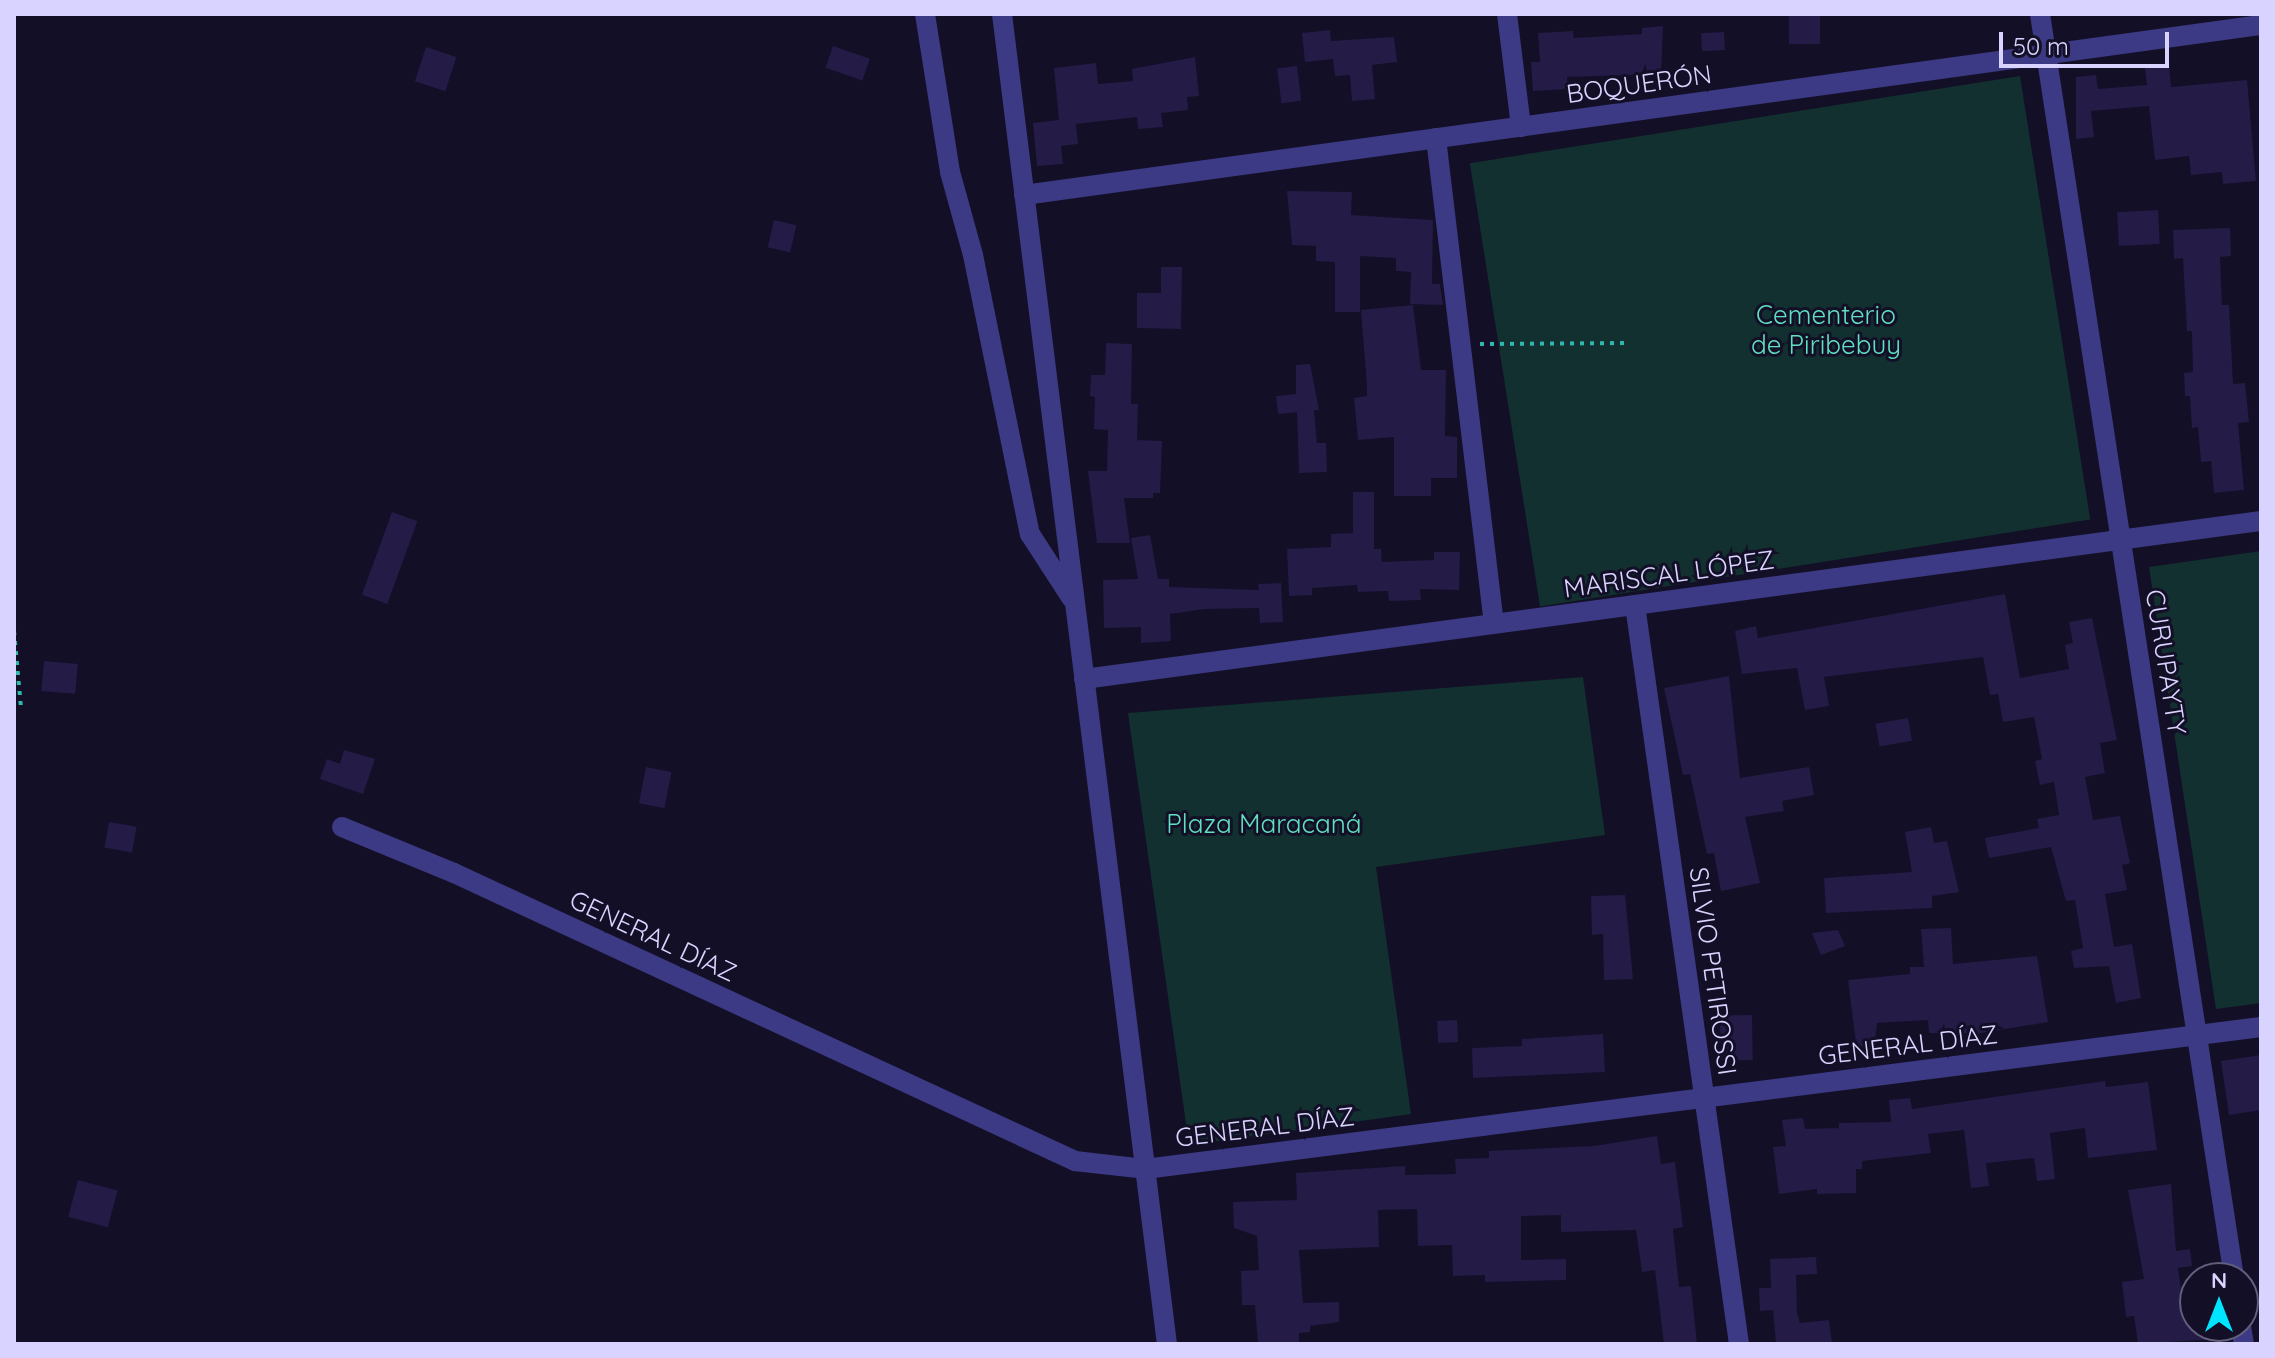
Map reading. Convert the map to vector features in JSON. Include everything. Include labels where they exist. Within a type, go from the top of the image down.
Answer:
[{"type":"street","points":[[925,14],[950,172],[973,255],[1030,534],[1074,602]]},
{"type":"street","points":[[1002,14],[1167,1344]]},
{"type":"street","points":[[1507,14],[1521,127]]},
{"type":"street","name":"CURUPAYTY","points":[[2040,14],[2232,1262]]},
{"type":"street","name":"BOQUERÓN","points":[[1024,195],[2261,25]]},
{"type":"street","points":[[1436,138],[1494,623]]},
{"type":"street","name":"MARISCAL LÓPEZ","points":[[1084,679],[2261,521]]},
{"type":"street","name":"SILVIO PETIROSSI","points":[[1635,605],[1739,1344]]},
{"type":"street","name":"GENERAL DÍAZ","points":[[342,827],[454,873],[1075,1161],[1145,1169],[1704,1095],[2261,1027]]},
{"type":"path","points":[[1461,344],[1629,343]]},
{"type":"path","points":[[14,631],[21,708]]},
{"type":"green space","name":"Cementerio de Piribebuy","points":[[2020,76],[2090,519],[1540,607],[1470,163]]},
{"type":"green space","points":[[2261,551],[2261,1003],[2216,1009],[2149,567]]},
{"type":"green space","name":"Plaza Maracaná","points":[[1583,677],[1605,835],[1376,867],[1411,1114],[1189,1145],[1128,713]]},
{"type":"building","points":[[1789,14],[1820,14],[1820,44],[1789,44]]},
{"type":"building","points":[[1663,26],[1661,74],[1567,77],[1568,89],[1533,91],[1531,62],[1540,62],[1538,33],[1573,31],[1574,38],[1642,34],[1642,28]]},
{"type":"building","points":[[1330,30],[1331,41],[1394,37],[1397,62],[1372,65],[1375,99],[1352,101],[1350,75],[1335,76],[1333,59],[1305,62],[1302,33]]},
{"type":"building","points":[[1724,32],[1725,50],[1702,51],[1701,33]]},
{"type":"building","points":[[833,46],[870,59],[862,80],[826,68]]},
{"type":"building","points":[[426,47],[456,57],[445,91],[415,81]]},
{"type":"building","points":[[1195,57],[1199,96],[1187,97],[1188,110],[1161,113],[1163,127],[1138,129],[1137,117],[1076,124],[1078,144],[1061,146],[1063,164],[1037,166],[1033,123],[1059,120],[1054,68],[1096,63],[1098,84],[1133,81],[1132,69]]},
{"type":"building","points":[[2169,65],[2171,87],[2247,80],[2256,181],[2223,184],[2222,172],[2191,175],[2189,156],[2155,160],[2149,106],[2091,111],[2094,137],[2076,139],[2076,77],[2096,75],[2098,89],[2147,85],[2145,68]]},
{"type":"building","points":[[1297,66],[1301,101],[1281,103],[1277,68]]},
{"type":"building","points":[[1287,191],[1352,192],[1351,215],[1433,220],[1432,284],[1440,284],[1443,305],[1410,304],[1411,272],[1396,271],[1396,258],[1360,256],[1360,312],[1335,312],[1335,262],[1316,261],[1316,246],[1292,245]]},
{"type":"building","points":[[2158,210],[2160,244],[2119,246],[2117,212]]},
{"type":"building","points":[[774,220],[796,225],[790,252],[768,247]]},
{"type":"building","points":[[2230,228],[2231,256],[2220,257],[2222,305],[2229,305],[2233,384],[2245,383],[2249,422],[2238,423],[2244,490],[2214,493],[2211,461],[2201,462],[2198,427],[2192,428],[2190,396],[2185,396],[2184,373],[2193,372],[2192,331],[2187,331],[2183,258],[2174,259],[2173,230]]},
{"type":"building","points":[[1161,267],[1182,267],[1181,329],[1137,328],[1137,293],[1161,293]]},
{"type":"building","points":[[1413,305],[1421,370],[1446,370],[1445,436],[1457,437],[1457,478],[1431,478],[1431,496],[1394,496],[1394,437],[1358,440],[1354,398],[1367,396],[1361,310]]},
{"type":"building","points":[[1106,343],[1132,344],[1131,404],[1138,404],[1137,440],[1162,441],[1160,493],[1153,493],[1153,498],[1124,498],[1130,543],[1097,543],[1088,471],[1107,471],[1108,430],[1094,429],[1095,397],[1090,396],[1091,375],[1105,375]]},
{"type":"building","points":[[1310,364],[1319,410],[1314,410],[1317,443],[1326,443],[1327,472],[1299,473],[1297,412],[1278,414],[1276,396],[1296,394],[1296,365]]},
{"type":"building","points":[[1353,492],[1374,492],[1374,549],[1381,549],[1382,562],[1434,560],[1434,552],[1460,552],[1459,590],[1420,589],[1421,600],[1389,601],[1388,591],[1358,592],[1357,585],[1312,588],[1312,595],[1289,596],[1287,549],[1331,547],[1331,534],[1353,533]]},
{"type":"building","points":[[392,512],[417,521],[387,604],[362,595]]},
{"type":"building","points":[[1150,535],[1158,579],[1169,579],[1169,587],[1259,590],[1258,584],[1281,583],[1283,622],[1260,623],[1259,608],[1204,609],[1170,614],[1171,641],[1141,643],[1141,627],[1104,628],[1103,580],[1138,579],[1131,538]]},
{"type":"building","points":[[2005,594],[2020,678],[2069,669],[2065,645],[2073,643],[2069,622],[2092,618],[2117,740],[2100,743],[2105,773],[2085,777],[2093,820],[2120,816],[2130,863],[2122,865],[2127,890],[2105,894],[2114,947],[2132,944],[2141,998],[2116,1003],[2109,966],[2074,968],[2071,951],[2083,948],[2075,900],[2066,901],[2051,847],[1989,858],[1985,838],[2039,828],[2037,819],[2059,815],[2054,782],[2040,785],[2035,761],[2042,759],[2034,717],[2003,722],[1998,694],[1990,695],[1983,657],[1824,677],[1829,706],[1805,710],[1797,668],[1742,674],[1735,631],[1756,626],[1758,638]]},
{"type":"building","points":[[44,661],[78,664],[75,694],[41,691]]},
{"type":"building","points":[[1729,676],[1740,778],[1809,767],[1814,795],[1782,801],[1784,811],[1745,817],[1760,883],[1721,891],[1714,853],[1707,854],[1690,774],[1683,775],[1664,688]]},
{"type":"building","points":[[1908,718],[1912,741],[1879,746],[1876,724]]},
{"type":"building","points":[[344,750],[375,759],[363,794],[320,779],[327,759],[340,764]]},
{"type":"building","points":[[646,767],[672,772],[664,808],[639,803]]},
{"type":"building","points":[[109,822],[137,827],[132,852],[104,848]]},
{"type":"building","points":[[1931,827],[1934,843],[1947,841],[1959,892],[1932,896],[1932,908],[1826,913],[1824,878],[1912,872],[1905,832]]},
{"type":"building","points":[[1625,895],[1633,979],[1604,980],[1603,934],[1592,935],[1591,896]]},
{"type":"building","points":[[1951,928],[1953,964],[2037,956],[2048,1022],[1981,1033],[1929,1033],[1928,1020],[1877,1023],[1874,1049],[1857,1051],[1848,980],[1910,974],[1910,967],[1924,967],[1921,929]]},
{"type":"building","points":[[1838,930],[1845,946],[1821,955],[1812,933]]},
{"type":"building","points":[[1752,1015],[1753,1060],[1721,1061],[1720,1016]]},
{"type":"building","points":[[1457,1020],[1458,1042],[1438,1043],[1437,1021]]},
{"type":"building","points":[[1603,1034],[1605,1072],[1473,1078],[1472,1048],[1522,1046],[1522,1039]]},
{"type":"building","points":[[2261,1055],[2261,1110],[2229,1115],[2221,1061]]},
{"type":"building","points":[[2105,1081],[2106,1087],[2148,1082],[2157,1150],[2088,1158],[2085,1128],[2050,1133],[2055,1179],[2037,1181],[2034,1158],[1986,1163],[1989,1186],[1971,1188],[1964,1130],[1928,1134],[1931,1153],[1862,1161],[1862,1169],[1856,1169],[1856,1193],[1817,1194],[1817,1189],[1779,1194],[1773,1147],[1786,1146],[1782,1120],[1803,1118],[1805,1129],[1839,1128],[1839,1123],[1891,1122],[1889,1100],[1910,1098],[1912,1109]]},
{"type":"building","points":[[1657,1136],[1661,1164],[1675,1162],[1683,1227],[1673,1229],[1679,1287],[1691,1286],[1697,1344],[1664,1344],[1655,1270],[1642,1272],[1636,1230],[1561,1232],[1561,1215],[1521,1216],[1521,1260],[1566,1259],[1566,1280],[1485,1282],[1485,1275],[1453,1276],[1452,1245],[1418,1246],[1417,1209],[1378,1210],[1379,1247],[1299,1250],[1303,1303],[1339,1302],[1339,1322],[1310,1326],[1310,1332],[1299,1333],[1299,1344],[1258,1344],[1255,1305],[1242,1305],[1241,1271],[1259,1270],[1257,1236],[1234,1228],[1233,1202],[1297,1200],[1296,1173],[1405,1166],[1405,1175],[1456,1174],[1455,1159],[1489,1158],[1489,1151],[1594,1146]]},
{"type":"building","points":[[78,1180],[118,1191],[108,1227],[68,1217]]},
{"type":"building","points":[[2171,1184],[2176,1251],[2190,1249],[2192,1262],[2179,1262],[2178,1268],[2179,1341],[2138,1344],[2134,1316],[2126,1317],[2122,1282],[2144,1279],[2128,1190]]},
{"type":"building","points":[[1816,1257],[1817,1274],[1796,1275],[1797,1313],[1800,1323],[1829,1320],[1832,1344],[1776,1344],[1773,1310],[1760,1311],[1759,1288],[1771,1288],[1770,1259]]}]
